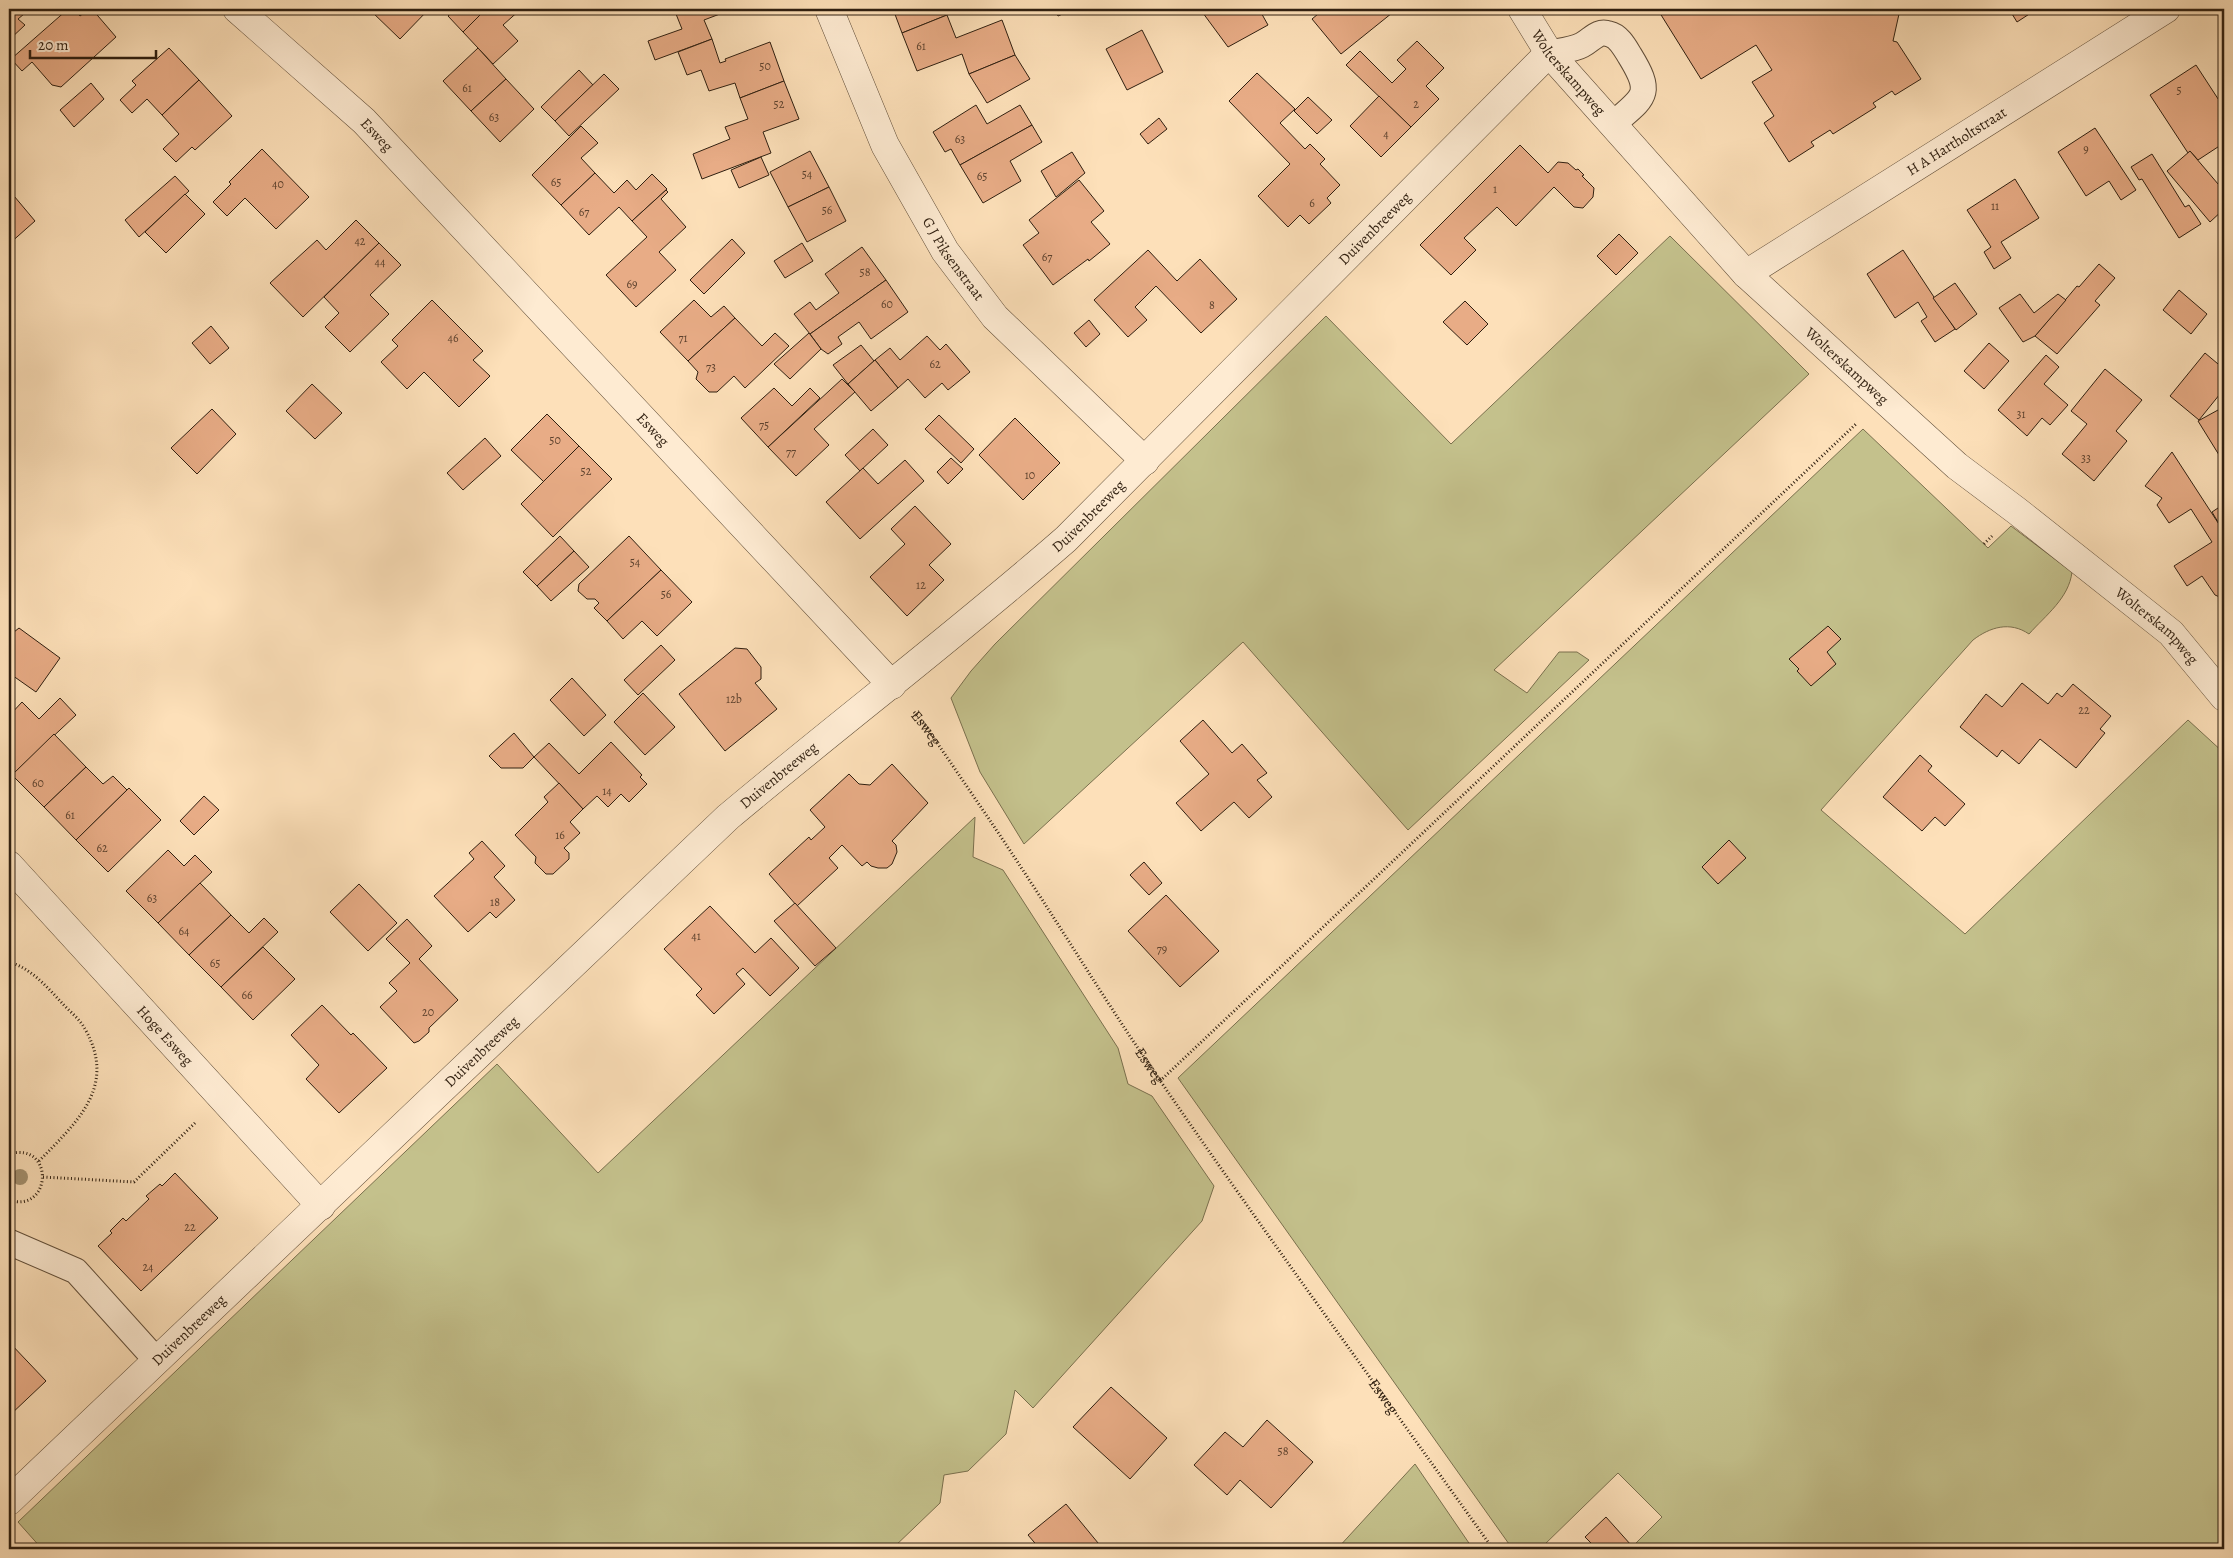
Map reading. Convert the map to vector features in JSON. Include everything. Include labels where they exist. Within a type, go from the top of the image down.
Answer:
[{"type":"street","name":"Esweg","points":[[237,9],[364,121],[892,685]]},
{"type":"street","name":"G J Piksenstraat","points":[[829,9],[885,145],[946,251],[995,317],[1145,461]]},
{"type":"street","name":"Wolterskampweg","points":[[1522,9],[1549,53],[1746,274],[1957,466],[2025,517],[2171,633],[2219,684]]},
{"type":"street","name":"H A Hartholtstraat","points":[[1746,274],[2166,9]]},
{"type":"street","name":"Duivenbreeweg","points":[[9,1501],[728,818],[814,745],[892,685],[993,602],[1066,539],[1549,53]]},
{"type":"street","name":"Hoge Esweg","points":[[9,865],[321,1206]]},
{"type":"lane","points":[[1549,53],[1582,45],[1595,34],[1610,34],[1621,42],[1643,77],[1644,88],[1639,101],[1613,124]]},
{"type":"lane","points":[[9,1242],[76,1272],[157,1361]]},
{"type":"path","points":[[1160,1081],[1858,422]]},
{"type":"path","name":"Esweg","points":[[892,685],[927,728],[1160,1081],[1266,1233],[1493,1549]]},
{"type":"path","points":[[9,962],[34,975],[85,1028],[96,1056],[97,1080],[88,1106],[38,1162]]},
{"type":"path","points":[[44,1177],[134,1182],[222,1098]]},
{"type":"path","points":[[9,1154],[25,1153],[38,1162],[44,1177],[39,1192],[33,1197],[19,1202],[9,1200]]},
{"type":"shaded area","points":[[1670,236],[1809,374],[1494,670],[1527,693],[1559,652],[1577,652],[1589,660],[1408,830],[1243,642],[1024,844],[980,772],[951,698],[971,671],[995,644],[1326,316],[1451,444]]},
{"type":"shaded area","points":[[1863,429],[1988,548],[2011,526],[2072,572],[2062,598],[2029,634],[2015,628],[2000,627],[1986,632],[1973,640],[1821,810],[1965,934],[2188,720],[2224,753],[2224,1549],[1630,1549],[1662,1517],[1618,1473],[1543,1546],[1509,1544],[1178,1078]]},
{"type":"shaded area","points":[[975,817],[973,857],[1003,870],[1118,1048],[1128,1084],[1152,1096],[1214,1186],[1202,1221],[1033,1408],[1015,1390],[1006,1434],[968,1471],[944,1475],[940,1503],[892,1549],[42,1549],[18,1522],[497,1064],[598,1173]]},
{"type":"shaded area","points":[[1415,1464],[1473,1549],[1337,1549]]},
{"type":"building","points":[[9,9],[30,9],[18,19],[25,25],[9,40]]},
{"type":"building","points":[[68,9],[74,9],[80,16],[89,9],[92,9],[116,37],[61,87],[52,85],[32,62],[22,71],[11,59]]},
{"type":"building","points":[[373,9],[429,9],[400,39],[371,11]]},
{"type":"building","points":[[456,9],[486,9],[463,32],[448,16]]},
{"type":"building","points":[[486,9],[521,9],[503,25],[518,41],[493,64],[463,32]]},
{"type":"building","points":[[680,9],[733,9],[704,20],[712,39],[655,60],[648,41],[682,29],[676,14],[682,12]]},
{"type":"building","points":[[893,9],[945,9],[947,15],[902,33]]},
{"type":"building","points":[[1054,9],[1074,9],[1058,16]]},
{"type":"building","points":[[1200,9],[1259,9],[1268,25],[1228,47]]},
{"type":"building","points":[[1314,9],[1397,9],[1341,54],[1312,19],[1318,14]]},
{"type":"building","points":[[1907,9],[1899,14],[1893,41],[1897,42],[1921,79],[1895,95],[1892,91],[1873,103],[1876,107],[1833,134],[1830,130],[1811,142],[1814,146],[1789,162],[1764,123],[1774,116],[1752,82],[1772,70],[1756,45],[1701,79],[1658,10]]},
{"type":"building","points":[[2009,9],[2037,9],[2017,22]]},
{"type":"building","points":[[947,15],[956,38],[1002,20],[1015,55],[969,74],[962,54],[917,71],[902,33]]},
{"type":"building","points":[[1142,30],[1163,72],[1127,90],[1106,49]]},
{"type":"building","points":[[712,39],[720,63],[726,61],[725,59],[770,42],[784,81],[740,98],[735,83],[709,91],[701,70],[687,75],[678,52]]},
{"type":"building","points":[[1417,41],[1444,68],[1426,86],[1439,99],[1411,127],[1346,65],[1360,51],[1392,83],[1406,69],[1397,60]]},
{"type":"building","points":[[169,48],[199,80],[162,115],[147,99],[132,113],[120,100],[136,85],[132,81]]},
{"type":"building","points":[[478,48],[506,79],[471,111],[443,81]]},
{"type":"building","points":[[1015,55],[1030,79],[987,103],[969,74]]},
{"type":"building","points":[[2196,65],[2224,108],[2224,143],[2198,160],[2190,151],[2188,153],[2150,95]]},
{"type":"building","points":[[579,70],[593,85],[555,121],[541,107]]},
{"type":"building","points":[[1257,73],[1295,109],[1280,123],[1305,149],[1310,144],[1325,159],[1320,164],[1340,185],[1327,198],[1331,203],[1309,224],[1300,215],[1288,227],[1258,196],[1290,164],[1229,101]]},
{"type":"building","points":[[604,74],[619,89],[569,136],[555,121]]},
{"type":"building","points":[[506,79],[534,109],[500,142],[471,111]]},
{"type":"building","points":[[199,80],[232,116],[195,150],[192,147],[176,162],[163,149],[179,134],[162,115]]},
{"type":"building","points":[[784,81],[799,119],[763,132],[771,153],[702,179],[693,154],[730,139],[725,127],[748,119],[740,98]]},
{"type":"building","points":[[91,83],[104,99],[74,127],[60,110]]},
{"type":"building","points":[[1379,96],[1411,127],[1381,157],[1350,126]]},
{"type":"building","points":[[1308,97],[1332,120],[1317,134],[1294,111]]},
{"type":"building","points":[[976,105],[987,124],[1020,105],[1032,125],[960,165],[951,149],[945,152],[933,132]]},
{"type":"building","points":[[1159,118],[1167,129],[1148,144],[1140,134]]},
{"type":"building","points":[[1032,125],[1042,142],[1010,161],[1021,181],[983,203],[960,165]]},
{"type":"building","points":[[581,126],[598,143],[581,158],[595,173],[561,205],[532,175]]},
{"type":"building","points":[[2095,128],[2136,190],[2121,200],[2109,181],[2086,196],[2058,152]]},
{"type":"building","points":[[1520,145],[1548,173],[1558,162],[1568,163],[1576,170],[1578,169],[1594,188],[1593,197],[1583,208],[1574,207],[1554,187],[1516,226],[1497,207],[1464,238],[1476,250],[1451,275],[1420,245]]},
{"type":"building","points":[[262,149],[309,197],[276,229],[245,198],[227,216],[213,202],[231,184],[229,182]]},
{"type":"building","points":[[810,151],[829,187],[788,207],[770,172]]},
{"type":"building","points":[[2190,151],[2224,191],[2224,209],[2210,222],[2167,171]]},
{"type":"building","points":[[1072,152],[1085,173],[1056,197],[1041,171]]},
{"type":"building","points":[[2152,154],[2185,207],[2189,205],[2201,224],[2179,238],[2142,179],[2139,180],[2131,167]]},
{"type":"building","points":[[761,157],[769,175],[739,188],[731,170]]},
{"type":"building","points":[[595,173],[614,193],[627,180],[636,190],[652,174],[667,189],[632,221],[619,207],[589,235],[561,205]]},
{"type":"building","points":[[175,176],[189,191],[139,237],[125,220]]},
{"type":"building","points":[[2015,179],[2039,218],[2001,242],[2011,258],[1994,269],[1984,252],[1991,247],[1967,210]]},
{"type":"building","points":[[1079,180],[1104,211],[1091,222],[1110,244],[1089,261],[1088,259],[1053,285],[1023,245],[1039,233],[1029,220]]},
{"type":"building","points":[[829,187],[846,221],[807,242],[788,207]]},
{"type":"building","points":[[9,190],[35,221],[9,244]]},
{"type":"building","points":[[666,190],[668,192],[661,199],[686,227],[659,252],[676,270],[636,307],[606,275],[647,237],[632,221]]},
{"type":"building","points":[[185,194],[205,214],[166,253],[145,232]]},
{"type":"building","points":[[356,220],[379,243],[303,317],[270,283],[317,240],[326,250]]},
{"type":"building","points":[[1619,234],[1638,253],[1616,275],[1597,256]]},
{"type":"building","points":[[732,239],[745,253],[704,294],[690,280]]},
{"type":"building","points":[[379,243],[401,265],[370,295],[389,314],[350,352],[325,327],[339,313],[324,297]]},
{"type":"building","points":[[802,243],[813,261],[785,278],[774,261]]},
{"type":"building","points":[[862,247],[886,280],[810,334],[794,314],[810,302],[816,310],[839,293],[825,274]]},
{"type":"building","points":[[1148,250],[1177,281],[1200,259],[1237,299],[1201,333],[1156,286],[1135,307],[1147,320],[1128,337],[1094,300]]},
{"type":"building","points":[[1903,250],[1955,329],[1935,342],[1921,321],[1927,317],[1918,302],[1895,318],[1867,274]]},
{"type":"building","points":[[2099,264],[2115,278],[2095,301],[2100,305],[2057,354],[2035,336],[2077,286],[2079,287]]},
{"type":"building","points":[[886,280],[908,312],[871,339],[859,322],[838,337],[842,344],[828,354],[821,349],[810,334]]},
{"type":"building","points":[[1955,283],[1977,314],[1956,330],[1933,298]]},
{"type":"building","points":[[2179,290],[2207,314],[2191,334],[2163,310]]},
{"type":"building","points":[[2020,294],[2034,313],[2058,294],[2066,300],[2035,336],[2023,342],[1999,308]]},
{"type":"building","points":[[432,300],[483,351],[473,360],[490,376],[459,407],[424,372],[407,389],[381,362],[398,346],[392,340]]},
{"type":"building","points":[[694,300],[711,317],[724,306],[735,318],[688,361],[660,332]]},
{"type":"building","points":[[1465,301],[1488,324],[1467,345],[1443,322]]},
{"type":"building","points":[[735,318],[762,346],[775,333],[789,346],[745,388],[734,376],[717,392],[709,392],[696,379],[698,372],[688,361]]},
{"type":"building","points":[[1089,320],[1100,334],[1086,347],[1074,333]]},
{"type":"building","points":[[211,326],[229,348],[210,364],[192,343]]},
{"type":"building","points":[[809,333],[821,349],[790,379],[774,364]]},
{"type":"building","points":[[927,336],[940,350],[946,344],[970,372],[948,390],[942,383],[925,398],[908,379],[898,388],[875,360],[890,348],[900,360]]},
{"type":"building","points":[[1989,343],[2009,361],[1984,389],[1964,371]]},
{"type":"building","points":[[861,345],[874,361],[848,384],[833,365]]},
{"type":"building","points":[[2205,353],[2224,369],[2224,389],[2199,420],[2170,396]]},
{"type":"building","points":[[2046,355],[2059,367],[2044,384],[2068,405],[2050,425],[2042,418],[2027,436],[1998,410]]},
{"type":"building","points":[[875,360],[898,388],[871,411],[848,384]]},
{"type":"building","points":[[2105,369],[2142,400],[2116,431],[2127,441],[2094,481],[2062,454],[2087,424],[2071,411]]},
{"type":"building","points":[[842,379],[855,392],[814,429],[829,445],[796,476],[768,447]]},
{"type":"building","points":[[312,384],[342,413],[315,439],[286,411]]},
{"type":"building","points":[[774,388],[792,406],[810,388],[820,398],[768,447],[741,418]]},
{"type":"building","points":[[212,409],[236,434],[197,474],[171,448]]},
{"type":"building","points":[[2218,410],[2224,419],[2224,463],[2198,421]]},
{"type":"building","points":[[547,414],[579,446],[544,482],[511,450]]},
{"type":"building","points":[[939,415],[974,449],[961,463],[925,429]]},
{"type":"building","points":[[1015,418],[1060,463],[1023,500],[979,455]]},
{"type":"building","points":[[873,429],[888,445],[860,471],[845,455]]},
{"type":"building","points":[[485,438],[501,456],[463,490],[447,473]]},
{"type":"building","points":[[579,446],[612,479],[553,537],[521,504]]},
{"type":"building","points":[[2172,452],[2224,532],[2224,597],[2222,598],[2215,595],[2202,576],[2187,586],[2174,566],[2212,542],[2191,509],[2169,523],[2157,505],[2162,498],[2145,486]]},
{"type":"building","points":[[951,458],[963,469],[948,484],[937,472]]},
{"type":"building","points":[[905,460],[924,481],[860,539],[826,502],[863,468],[878,484]]},
{"type":"building","points":[[2224,504],[2224,532],[2212,512]]},
{"type":"building","points":[[915,506],[951,544],[929,565],[944,580],[907,616],[870,577],[905,544],[891,529]]},
{"type":"building","points":[[560,536],[574,551],[537,586],[523,572]]},
{"type":"building","points":[[629,536],[661,570],[607,621],[594,608],[599,603],[595,599],[587,599],[578,591],[579,584]]},
{"type":"building","points":[[574,551],[589,567],[551,601],[537,586]]},
{"type":"building","points":[[661,570],[692,602],[657,636],[642,621],[623,639],[607,621]]},
{"type":"building","points":[[1828,626],[1841,639],[1827,652],[1836,664],[1811,686],[1789,659]]},
{"type":"building","points":[[19,628],[60,658],[36,692],[9,673],[9,636]]},
{"type":"building","points":[[661,645],[675,660],[638,695],[624,680]]},
{"type":"building","points":[[735,648],[747,649],[761,667],[761,679],[755,683],[777,709],[725,751],[679,694]]},
{"type":"building","points":[[572,678],[606,715],[584,736],[550,700]]},
{"type":"building","points":[[2022,683],[2048,704],[2057,693],[2062,697],[2073,684],[2111,716],[2100,729],[2105,733],[2076,768],[2040,739],[2019,764],[2002,750],[1997,757],[1960,727],[1986,694],[2002,707]]},
{"type":"building","points":[[643,693],[675,727],[645,755],[614,722]]},
{"type":"building","points":[[60,698],[76,715],[12,775],[9,771],[9,716],[22,702],[39,719]]},
{"type":"building","points":[[1203,720],[1232,753],[1242,744],[1267,773],[1257,780],[1272,797],[1249,818],[1234,802],[1201,831],[1176,803],[1209,774],[1180,741]]},
{"type":"building","points":[[514,733],[534,757],[523,768],[501,768],[489,756]]},
{"type":"building","points":[[54,734],[86,767],[44,807],[12,775]]},
{"type":"building","points":[[611,742],[642,775],[640,777],[647,784],[629,802],[621,794],[608,807],[597,796],[583,809],[534,757],[549,743],[579,774]]},
{"type":"building","points":[[1920,755],[1932,766],[1928,771],[1965,804],[1945,826],[1935,817],[1922,831],[1883,797]]},
{"type":"building","points":[[892,764],[928,803],[892,841],[896,845],[897,852],[892,864],[887,868],[878,868],[871,866],[867,862],[862,866],[842,845],[829,858],[838,868],[797,906],[769,874],[809,837],[811,840],[825,827],[810,810],[849,774],[859,784],[870,785]]},
{"type":"building","points":[[86,767],[103,784],[113,776],[127,790],[76,840],[44,807]]},
{"type":"building","points":[[559,783],[583,809],[570,822],[580,833],[564,848],[569,853],[569,859],[553,874],[546,874],[535,863],[536,857],[515,835],[548,802],[544,797]]},
{"type":"building","points":[[129,788],[161,820],[108,872],[76,840]]},
{"type":"building","points":[[204,796],[219,810],[194,835],[180,821]]},
{"type":"building","points":[[1729,840],[1746,858],[1718,884],[1702,867]]},
{"type":"building","points":[[482,841],[505,866],[494,877],[515,900],[496,918],[490,912],[468,932],[434,896],[474,859],[469,853]]},
{"type":"building","points":[[168,850],[184,866],[195,855],[212,872],[158,923],[126,891]]},
{"type":"building","points":[[1144,862],[1162,883],[1149,895],[1130,875]]},
{"type":"building","points":[[200,883],[231,915],[189,955],[158,923]]},
{"type":"building","points":[[359,884],[397,923],[368,951],[330,912]]},
{"type":"building","points":[[1166,895],[1219,951],[1180,987],[1128,931]]},
{"type":"building","points":[[795,903],[836,948],[815,966],[774,921]]},
{"type":"building","points":[[710,906],[755,953],[771,938],[799,968],[770,996],[743,968],[736,974],[745,984],[714,1014],[696,995],[702,989],[664,949]]},
{"type":"building","points":[[231,915],[249,933],[264,918],[278,932],[221,987],[189,955]]},
{"type":"building","points":[[407,919],[432,946],[419,959],[458,1000],[429,1028],[429,1032],[414,1043],[380,1007],[397,991],[389,983],[410,963],[386,939]]},
{"type":"building","points":[[263,947],[295,979],[253,1020],[221,987]]},
{"type":"building","points":[[322,1005],[387,1068],[339,1113],[306,1079],[319,1065],[291,1035]]},
{"type":"building","points":[[175,1173],[218,1218],[141,1291],[98,1246],[112,1233],[110,1231],[123,1218],[126,1221],[149,1199],[146,1196],[160,1184],[162,1186]]},
{"type":"building","points":[[9,1342],[46,1381],[9,1416]]},
{"type":"building","points":[[1111,1387],[1167,1438],[1130,1479],[1073,1427]]},
{"type":"building","points":[[1267,1420],[1313,1462],[1271,1508],[1240,1480],[1227,1495],[1194,1465],[1225,1432],[1243,1447]]},
{"type":"building","points":[[1066,1504],[1103,1549],[1040,1549],[1028,1535]]},
{"type":"building","points":[[1606,1517],[1631,1545],[1627,1549],[1597,1549],[1585,1537]]}]
